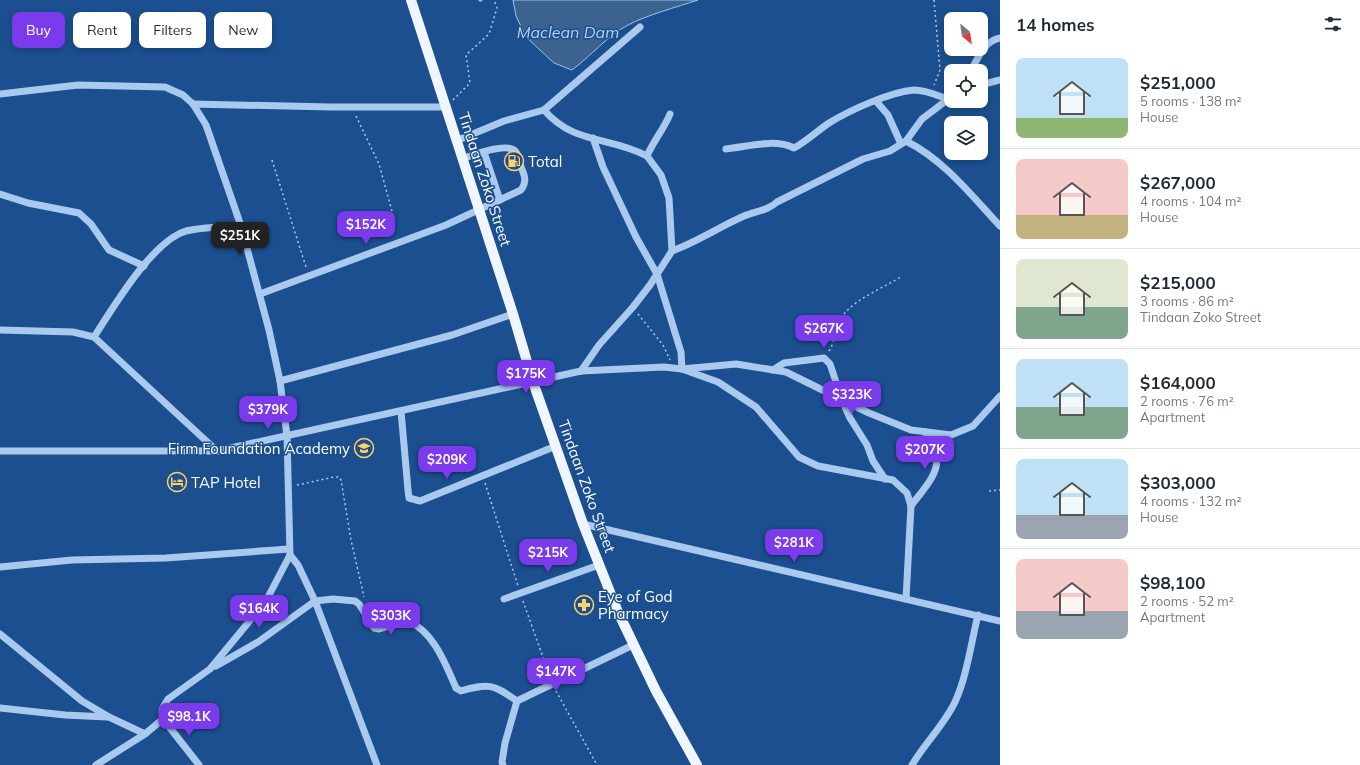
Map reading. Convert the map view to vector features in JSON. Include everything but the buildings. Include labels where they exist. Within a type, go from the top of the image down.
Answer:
[{"type":"main road","name":"Tindaan Zoko Street","points":[[411,0],[447,107],[456,141],[513,314],[533,382],[583,524],[618,612],[633,645],[656,691],[697,765]]},
{"type":"street","points":[[456,141],[504,121],[544,110],[640,27]]},
{"type":"street","points":[[975,64],[982,51],[992,40],[1000,38]]},
{"type":"street","points":[[988,83],[1000,80]]},
{"type":"street","points":[[0,94],[78,85],[165,87],[183,95],[193,104],[206,125],[215,147],[241,226],[260,294],[280,381],[287,436],[290,552],[266,601],[210,669]]},
{"type":"street","points":[[726,149],[773,143],[786,144],[794,148],[828,123],[857,108],[894,94],[915,90],[931,92],[944,96]]},
{"type":"street","points":[[876,101],[888,115],[903,142],[917,146],[953,174],[1000,226]]},
{"type":"street","points":[[672,251],[690,245],[744,216],[755,212],[764,211],[777,202],[808,186],[824,180],[832,174],[863,159],[890,151],[903,142],[922,119],[944,102]]},
{"type":"street","points":[[193,104],[447,107]]},
{"type":"street","points":[[544,110],[554,121],[571,132],[637,150],[647,156],[661,175],[669,198],[672,251],[633,307],[599,345],[581,371]]},
{"type":"street","points":[[647,156],[653,142],[665,127],[670,114]]},
{"type":"street","points":[[593,138],[603,167],[636,237],[657,274],[681,352],[679,369]]},
{"type":"street","points":[[260,294],[446,225],[521,190],[524,185],[525,179],[516,152],[510,148],[484,152],[462,159]]},
{"type":"street","points":[[484,152],[500,200]]},
{"type":"street","points":[[0,194],[28,203],[79,213],[91,224],[110,250],[144,266]]},
{"type":"street","points":[[94,337],[144,266],[166,241],[185,232],[241,226]]},
{"type":"street","points":[[280,381],[445,337],[513,314]]},
{"type":"street","points":[[0,330],[73,332],[94,337],[217,452]]},
{"type":"street","points":[[773,370],[784,363],[824,358],[830,364],[842,400],[850,418],[867,445],[873,462],[885,479]]},
{"type":"street","points":[[0,451],[217,452],[581,371],[679,369],[736,364],[786,372],[842,400],[911,430],[952,435],[973,426],[1000,396]]},
{"type":"street","points":[[679,369],[718,382],[756,407],[799,457],[818,466],[893,480],[907,493],[912,506],[906,599]]},
{"type":"street","points":[[401,411],[409,498],[420,501],[556,446]]},
{"type":"street","points":[[912,506],[934,474],[937,465],[937,457],[925,432]]},
{"type":"street","points":[[583,524],[1000,621]]},
{"type":"street","points":[[0,567],[72,560],[166,558],[290,552]]},
{"type":"street","points":[[290,552],[298,565],[315,601],[377,765]]},
{"type":"street","points":[[504,599],[599,565]]},
{"type":"street","points":[[199,765],[164,719],[162,709],[168,699],[210,669],[258,642],[315,601],[355,601],[359,604],[374,628],[379,629],[407,621],[429,638],[447,666],[456,688],[461,691],[484,685],[502,690],[517,702]]},
{"type":"street","points":[[912,765],[922,748],[942,724],[955,701],[978,615]]},
{"type":"street","points":[[0,634],[82,701],[109,717],[145,734]]},
{"type":"street","points":[[503,765],[502,762],[505,743],[517,702],[633,645]]},
{"type":"street","points":[[0,708],[65,715],[109,717]]},
{"type":"street","points":[[96,765],[145,734],[164,719]]},
{"type":"path","points":[[447,107],[470,82],[466,55],[490,34],[498,8],[494,0]]},
{"type":"path","points":[[931,92],[940,70],[934,0]]},
{"type":"path","points":[[352,107],[379,164],[395,222]]},
{"type":"path","points":[[272,160],[309,277]]},
{"type":"path","points":[[824,358],[833,345],[843,314],[855,304],[901,277]]},
{"type":"path","points":[[633,307],[663,345],[679,369]]},
{"type":"path","points":[[483,476],[552,684],[597,765]]},
{"type":"path","points":[[288,487],[334,477],[339,477],[342,480],[351,540],[364,594],[359,604]]},
{"type":"path","points":[[989,491],[1000,490]]},
{"type":"water","name":"Maclean Dam","points":[[513,0],[698,0],[628,25],[606,40],[572,70],[554,63],[526,37],[516,16]]},
{"type":"place","name":"Total","points":[[514,161]]},
{"type":"place","name":"Firm Foundation Academy","points":[[364,448]]},
{"type":"place","name":"TAP Hotel","points":[[177,482]]},
{"type":"place","name":"Eye of God Pharmacy","points":[[584,605]]}]
